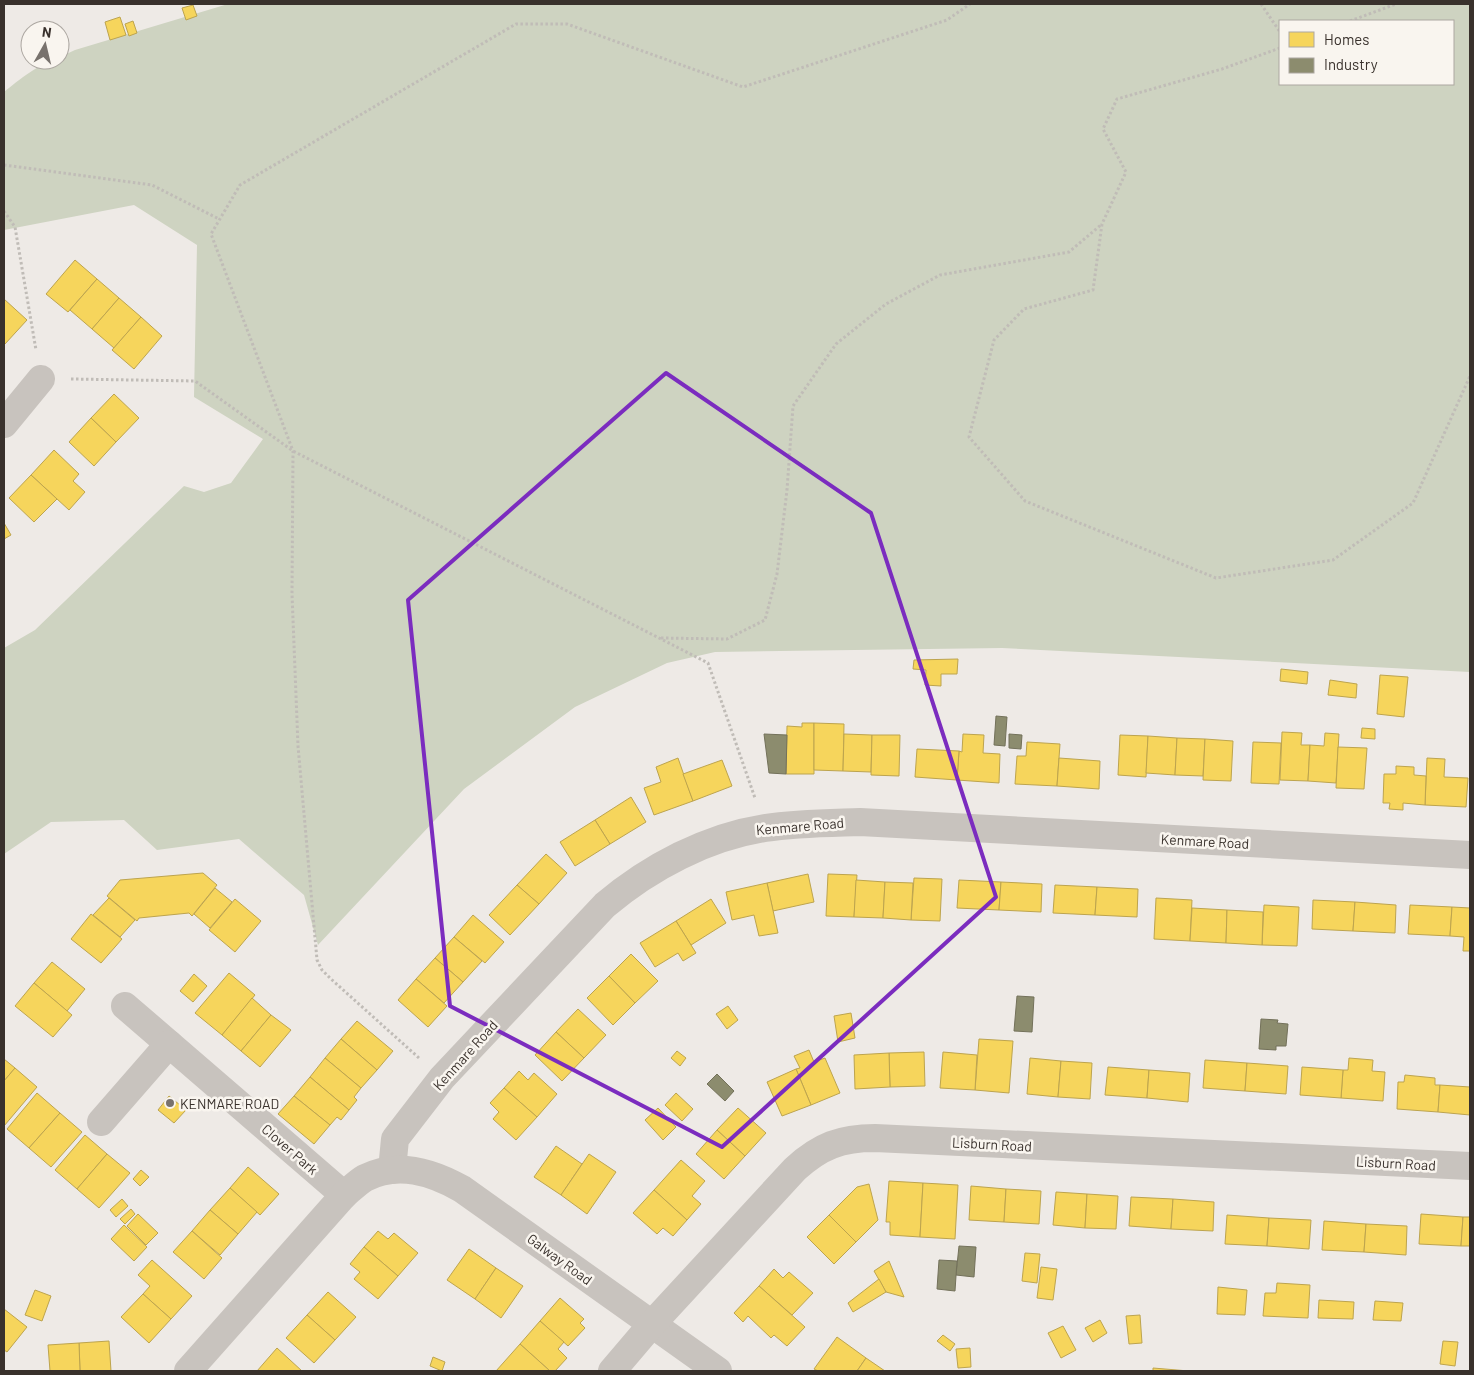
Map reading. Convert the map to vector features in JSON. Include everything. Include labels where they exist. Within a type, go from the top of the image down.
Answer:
[{"type":"street","points":[[4,424],[41,379]]},
{"type":"street","name":"Kenmare Road","points":[[392,1170],[395,1139],[442,1078],[591,919],[621,892],[683,854],[726,837],[765,828],[806,823],[860,822],[1470,855]]},
{"type":"street","name":"Clover Park","points":[[125,1006],[344,1195]]},
{"type":"street","points":[[101,1122],[169,1044]]},
{"type":"street","name":"Lisburn Road","points":[[612,1371],[652,1324],[795,1169],[818,1151],[846,1140],[875,1138],[1470,1166]]},
{"type":"street","points":[[188,1371],[344,1195],[365,1178],[392,1170]]},
{"type":"street","name":"Galway Road","points":[[392,1170],[421,1171],[433,1174],[462,1188],[718,1371]]},
{"type":"path","points":[[442,1078],[331,979],[322,970],[317,960],[298,746],[292,594],[293,451],[211,234],[240,186],[516,24],[567,24],[743,87],[947,20],[970,4]]},
{"type":"path","points":[[1261,4],[1279,31]]},
{"type":"path","points":[[1353,20],[1396,4]]},
{"type":"path","points":[[1279,48],[1222,69],[1118,99],[1103,129],[1126,172],[1102,224],[1093,290],[1024,308],[994,340],[970,437],[1025,502],[1216,578],[1333,560],[1413,503],[1470,376]]},
{"type":"path","points":[[4,165],[152,186],[219,219]]},
{"type":"path","points":[[4,211],[15,227],[41,379],[195,381],[293,451],[708,663],[765,828]]},
{"type":"path","points":[[660,638],[727,639],[765,620],[777,574],[787,490],[793,406],[836,344],[886,304],[940,275],[1070,252],[1102,224]]},
{"type":"highlighted area","points":[[666,373],[871,513],[996,897],[722,1147],[450,1006],[408,600]]},
{"type":"green space","points":[[228,4],[1470,4],[1470,672],[1002,648],[715,652],[667,663],[575,707],[464,789],[318,945],[304,895],[239,839],[157,850],[124,820],[51,822],[4,854],[4,648],[35,630],[184,486],[204,492],[231,483],[263,439],[194,397],[197,245],[134,205],[4,230],[4,92],[34,70],[70,70],[70,52],[75,50]]},
{"type":"building: Homes","points":[[193,5],[197,16],[186,20],[182,8]]},
{"type":"building: Homes","points":[[120,17],[126,35],[110,40],[105,22]]},
{"type":"building: Homes","points":[[133,21],[137,33],[129,36],[125,24]]},
{"type":"building: Homes","points":[[75,260],[97,279],[68,312],[46,294]]},
{"type":"building: Homes","points":[[97,279],[119,298],[92,329],[70,310]]},
{"type":"building: Homes","points":[[119,298],[141,317],[114,348],[92,329]]},
{"type":"building: Homes","points":[[4,299],[27,320],[5,344],[4,343]]},
{"type":"building: Homes","points":[[141,317],[162,336],[134,369],[112,350]]},
{"type":"building: Homes","points":[[114,394],[139,418],[116,442],[91,418]]},
{"type":"building: Homes","points":[[91,418],[116,442],[94,466],[69,442]]},
{"type":"building: Homes","points":[[54,450],[79,474],[73,481],[85,492],[69,510],[31,475]]},
{"type":"building: Homes","points":[[31,475],[57,499],[34,522],[9,498]]},
{"type":"building: Homes","points":[[4,523],[11,535],[4,539]]},
{"type":"building: Homes","points":[[958,659],[957,674],[941,674],[941,686],[925,685],[926,670],[913,669],[914,660]]},
{"type":"building: Homes","points":[[1281,669],[1308,672],[1307,684],[1280,681]]},
{"type":"building: Homes","points":[[1380,675],[1408,677],[1404,717],[1377,714]]},
{"type":"building: Homes","points":[[1330,680],[1357,684],[1356,698],[1328,695]]},
{"type":"building: Homes","points":[[802,723],[814,723],[814,774],[786,774],[787,726],[802,727]]},
{"type":"building: Homes","points":[[814,723],[844,724],[843,771],[814,770]]},
{"type":"building: Homes","points":[[1362,728],[1375,729],[1375,739],[1361,738]]},
{"type":"building: Homes","points":[[1282,732],[1302,733],[1301,745],[1310,745],[1308,781],[1280,780]]},
{"type":"building: Homes","points":[[1325,733],[1339,734],[1336,783],[1308,781],[1310,745],[1324,746]]},
{"type":"building: Homes","points":[[844,734],[872,735],[871,772],[843,771]]},
{"type":"building: Homes","points":[[963,734],[984,735],[983,753],[1000,754],[999,783],[957,780],[959,751],[962,752]]},
{"type":"building: Homes","points":[[872,735],[900,735],[899,776],[871,775]]},
{"type":"building: Homes","points":[[1120,735],[1148,736],[1146,777],[1118,775]]},
{"type":"building: Homes","points":[[1148,736],[1177,738],[1175,775],[1146,773]]},
{"type":"building: Homes","points":[[1177,738],[1205,739],[1203,776],[1175,775]]},
{"type":"building: Homes","points":[[1205,739],[1233,741],[1231,781],[1203,780]]},
{"type":"building: Homes","points":[[1027,742],[1060,744],[1057,786],[1015,784],[1017,756],[1026,756]]},
{"type":"building: Homes","points":[[1253,742],[1281,743],[1279,784],[1251,783]]},
{"type":"building: Homes","points":[[1338,747],[1367,748],[1364,789],[1336,788]]},
{"type":"building: Homes","points":[[917,749],[959,751],[957,780],[915,777]]},
{"type":"building: Homes","points":[[678,758],[693,801],[654,815],[644,788],[661,782],[656,767]]},
{"type":"building: Homes","points":[[1059,758],[1100,761],[1099,789],[1057,786]]},
{"type":"building: Homes","points":[[1427,758],[1445,759],[1444,777],[1468,778],[1466,807],[1425,805]]},
{"type":"building: Homes","points":[[722,760],[732,786],[693,801],[683,774]]},
{"type":"building: Homes","points":[[1396,766],[1414,767],[1414,775],[1426,776],[1425,805],[1403,803],[1403,810],[1389,809],[1390,803],[1383,803],[1384,774],[1396,774]]},
{"type":"building: Homes","points":[[631,797],[646,822],[610,844],[595,820]]},
{"type":"building: Homes","points":[[595,820],[610,844],[575,866],[560,842]]},
{"type":"building: Homes","points":[[546,854],[567,873],[539,904],[517,885]]},
{"type":"building: Homes","points":[[203,873],[217,885],[192,916],[189,913],[139,918],[137,921],[107,896],[120,880]]},
{"type":"building: Homes","points":[[808,874],[814,902],[773,911],[767,883]]},
{"type":"building: Homes","points":[[828,874],[857,875],[854,917],[826,916]]},
{"type":"building: Homes","points":[[914,878],[942,879],[940,921],[911,920]]},
{"type":"building: Homes","points":[[856,880],[885,882],[883,918],[854,917]]},
{"type":"building: Homes","points":[[959,880],[1001,882],[999,910],[957,908]]},
{"type":"building: Homes","points":[[885,882],[913,883],[911,920],[883,918]]},
{"type":"building: Homes","points":[[1001,882],[1042,884],[1041,912],[999,910]]},
{"type":"building: Homes","points":[[767,883],[778,933],[759,936],[754,915],[732,920],[726,892]]},
{"type":"building: Homes","points":[[517,885],[539,904],[510,935],[489,915]]},
{"type":"building: Homes","points":[[1055,885],[1097,887],[1095,915],[1053,913]]},
{"type":"building: Homes","points":[[1097,887],[1138,889],[1137,917],[1095,915]]},
{"type":"building: Homes","points":[[215,888],[232,902],[210,928],[194,914]]},
{"type":"building: Homes","points":[[109,898],[135,920],[120,937],[93,915]]},
{"type":"building: Homes","points":[[1156,898],[1192,900],[1190,941],[1154,939]]},
{"type":"building: Homes","points":[[235,899],[261,921],[235,952],[209,930]]},
{"type":"building: Homes","points":[[711,899],[726,923],[691,945],[676,921]]},
{"type":"building: Homes","points":[[1313,900],[1355,902],[1353,931],[1312,929]]},
{"type":"building: Homes","points":[[1355,902],[1396,905],[1395,933],[1353,931]]},
{"type":"building: Homes","points":[[1264,905],[1299,907],[1297,946],[1262,945]]},
{"type":"building: Homes","points":[[1410,905],[1452,907],[1450,936],[1408,934]]},
{"type":"building: Homes","points":[[1452,907],[1470,908],[1470,951],[1463,951],[1464,937],[1450,936]]},
{"type":"building: Homes","points":[[1192,908],[1227,910],[1226,943],[1190,941]]},
{"type":"building: Homes","points":[[1227,910],[1263,912],[1262,945],[1226,943]]},
{"type":"building: Homes","points":[[91,914],[122,939],[101,963],[71,939]]},
{"type":"building: Homes","points":[[473,915],[504,942],[485,963],[454,937]]},
{"type":"building: Homes","points":[[676,921],[696,953],[683,961],[678,953],[655,967],[640,943]]},
{"type":"building: Homes","points":[[454,937],[482,961],[463,982],[435,958]]},
{"type":"building: Homes","points":[[631,954],[658,981],[635,1003],[609,976]]},
{"type":"building: Homes","points":[[435,958],[463,982],[444,1003],[416,979]]},
{"type":"building: Homes","points":[[52,962],[85,989],[67,1011],[34,983]]},
{"type":"building: Homes","points":[[229,973],[255,995],[222,1035],[195,1013]]},
{"type":"building: Homes","points":[[194,974],[207,986],[193,1002],[180,991]]},
{"type":"building: Homes","points":[[609,976],[635,1003],[613,1025],[587,998]]},
{"type":"building: Homes","points":[[416,979],[447,1006],[428,1027],[398,1000]]},
{"type":"building: Homes","points":[[34,983],[72,1015],[53,1037],[15,1006]]},
{"type":"building: Homes","points":[[252,998],[271,1015],[241,1051],[222,1035]]},
{"type":"building: Homes","points":[[728,1006],[738,1020],[727,1029],[716,1014]]},
{"type":"building: Homes","points":[[578,1009],[606,1035],[584,1058],[556,1032]]},
{"type":"building: Homes","points":[[851,1013],[855,1038],[838,1042],[834,1016]]},
{"type":"building: Homes","points":[[271,1015],[291,1030],[260,1067],[241,1051]]},
{"type":"building: Homes","points":[[357,1021],[393,1051],[377,1070],[341,1039]]},
{"type":"building: Homes","points":[[556,1032],[584,1058],[562,1081],[535,1055]]},
{"type":"building: Homes","points":[[341,1039],[377,1070],[361,1088],[325,1058]]},
{"type":"building: Homes","points":[[979,1039],[1013,1041],[1009,1093],[975,1090]]},
{"type":"building: Homes","points":[[809,1050],[814,1062],[825,1058],[840,1093],[811,1105],[796,1069],[800,1068],[794,1056]]},
{"type":"building: Homes","points":[[677,1051],[686,1058],[680,1066],[671,1058]]},
{"type":"building: Homes","points":[[924,1052],[925,1086],[890,1087],[889,1053]]},
{"type":"building: Homes","points":[[943,1052],[977,1055],[975,1090],[940,1088]]},
{"type":"building: Homes","points":[[889,1053],[890,1087],[855,1089],[854,1055]]},
{"type":"building: Homes","points":[[325,1058],[361,1088],[354,1097],[357,1100],[349,1110],[310,1077]]},
{"type":"building: Homes","points":[[1030,1058],[1061,1061],[1058,1097],[1027,1094]]},
{"type":"building: Homes","points":[[1349,1058],[1373,1060],[1372,1071],[1385,1072],[1383,1101],[1341,1098],[1343,1070],[1348,1070]]},
{"type":"building: Homes","points":[[4,1059],[15,1068],[4,1081]]},
{"type":"building: Homes","points":[[1205,1060],[1247,1063],[1245,1091],[1203,1088]]},
{"type":"building: Homes","points":[[1061,1061],[1092,1063],[1090,1099],[1058,1097]]},
{"type":"building: Homes","points":[[1247,1063],[1288,1066],[1286,1094],[1245,1091]]},
{"type":"building: Homes","points":[[1108,1067],[1149,1070],[1147,1098],[1105,1095]]},
{"type":"building: Homes","points":[[1302,1067],[1343,1070],[1341,1098],[1300,1095]]},
{"type":"building: Homes","points":[[15,1068],[37,1087],[4,1126],[4,1081]]},
{"type":"building: Homes","points":[[796,1069],[811,1105],[782,1116],[767,1082]]},
{"type":"building: Homes","points":[[1149,1070],[1190,1073],[1188,1102],[1147,1098]]},
{"type":"building: Homes","points":[[519,1071],[528,1080],[534,1073],[557,1094],[537,1117],[504,1088]]},
{"type":"building: Homes","points":[[1405,1075],[1435,1078],[1435,1085],[1440,1085],[1438,1112],[1397,1109],[1398,1082],[1404,1082]]},
{"type":"building: Homes","points":[[310,1077],[349,1110],[341,1120],[337,1117],[330,1125],[294,1096]]},
{"type":"building: Homes","points":[[1440,1085],[1470,1087],[1470,1115],[1438,1112]]},
{"type":"building: Homes","points":[[504,1088],[537,1117],[516,1140],[493,1119],[499,1112],[490,1103]]},
{"type":"building: Homes","points":[[37,1093],[60,1113],[29,1148],[7,1129]]},
{"type":"building: Homes","points":[[676,1093],[693,1109],[682,1121],[665,1105]]},
{"type":"building: Homes","name":"KENMARE ROAD","points":[[169,1096],[186,1110],[174,1123],[158,1110]]},
{"type":"building: Homes","points":[[294,1096],[330,1125],[314,1144],[278,1114]]},
{"type":"building: Homes","points":[[658,1108],[676,1127],[663,1140],[645,1120]]},
{"type":"building: Homes","points":[[738,1108],[766,1133],[745,1156],[717,1130]]},
{"type":"building: Homes","points":[[60,1113],[82,1132],[51,1167],[29,1148]]},
{"type":"building: Homes","points":[[717,1130],[745,1156],[724,1179],[696,1154]]},
{"type":"building: Homes","points":[[85,1135],[107,1154],[77,1189],[55,1170]]},
{"type":"building: Homes","points":[[556,1146],[582,1164],[561,1195],[534,1177]]},
{"type":"building: Homes","points":[[107,1154],[130,1173],[99,1208],[77,1189]]},
{"type":"building: Homes","points":[[589,1154],[616,1172],[587,1214],[561,1195]]},
{"type":"building: Homes","points":[[681,1160],[705,1181],[692,1196],[701,1204],[687,1220],[654,1190]]},
{"type":"building: Homes","points":[[248,1167],[279,1194],[260,1215],[230,1188]]},
{"type":"building: Homes","points":[[141,1170],[149,1177],[140,1186],[133,1179]]},
{"type":"building: Homes","points":[[889,1181],[923,1183],[920,1237],[890,1235],[890,1222],[886,1222]]},
{"type":"building: Homes","points":[[923,1183],[958,1185],[955,1239],[920,1237]]},
{"type":"building: Homes","points":[[869,1184],[878,1220],[856,1242],[829,1215],[857,1187]]},
{"type":"building: Homes","points":[[971,1186],[1006,1189],[1004,1222],[969,1220]]},
{"type":"building: Homes","points":[[230,1188],[257,1212],[238,1234],[210,1210]]},
{"type":"building: Homes","points":[[1006,1189],[1041,1191],[1039,1224],[1004,1222]]},
{"type":"building: Homes","points":[[654,1190],[687,1220],[673,1236],[663,1228],[657,1234],[633,1213]]},
{"type":"building: Homes","points":[[1056,1192],[1087,1194],[1085,1228],[1053,1225]]},
{"type":"building: Homes","points":[[1087,1194],[1118,1196],[1116,1229],[1085,1228]]},
{"type":"building: Homes","points":[[1131,1197],[1173,1199],[1171,1229],[1129,1226]]},
{"type":"building: Homes","points":[[122,1199],[128,1206],[116,1217],[110,1210]]},
{"type":"building: Homes","points":[[1173,1199],[1214,1202],[1213,1231],[1171,1229]]},
{"type":"building: Homes","points":[[131,1209],[135,1214],[125,1224],[120,1219]]},
{"type":"building: Homes","points":[[210,1210],[238,1234],[220,1255],[192,1231]]},
{"type":"building: Homes","points":[[138,1214],[158,1233],[146,1245],[127,1226]]},
{"type":"building: Homes","points":[[1421,1214],[1463,1217],[1461,1246],[1419,1244]]},
{"type":"building: Homes","points":[[829,1215],[856,1242],[834,1264],[807,1237]]},
{"type":"building: Homes","points":[[1227,1215],[1269,1218],[1267,1246],[1225,1244]]},
{"type":"building: Homes","points":[[1463,1217],[1470,1217],[1470,1246],[1461,1246]]},
{"type":"building: Homes","points":[[1269,1218],[1311,1220],[1309,1249],[1267,1246]]},
{"type":"building: Homes","points":[[1324,1221],[1366,1224],[1364,1252],[1322,1250]]},
{"type":"building: Homes","points":[[1366,1224],[1407,1226],[1406,1255],[1364,1252]]},
{"type":"building: Homes","points":[[124,1225],[147,1247],[134,1261],[111,1239]]},
{"type":"building: Homes","points":[[192,1231],[222,1258],[204,1279],[173,1252]]},
{"type":"building: Homes","points":[[378,1231],[388,1239],[394,1233],[418,1253],[398,1276],[364,1247]]},
{"type":"building: Homes","points":[[364,1247],[398,1276],[378,1299],[354,1279],[360,1272],[350,1264]]},
{"type":"building: Homes","points":[[469,1249],[496,1268],[475,1299],[447,1280]]},
{"type":"building: Homes","points":[[1025,1253],[1040,1254],[1037,1283],[1022,1281]]},
{"type":"building: Homes","points":[[152,1260],[192,1296],[171,1319],[143,1294],[150,1286],[138,1275]]},
{"type":"building: Homes","points":[[889,1261],[904,1297],[886,1292],[874,1271]]},
{"type":"building: Homes","points":[[1041,1267],[1057,1269],[1053,1300],[1037,1298]]},
{"type":"building: Homes","points":[[496,1268],[523,1286],[501,1318],[475,1299]]},
{"type":"building: Homes","points":[[774,1269],[783,1278],[789,1272],[813,1293],[792,1315],[759,1286]]},
{"type":"building: Homes","points":[[879,1279],[886,1292],[853,1312],[848,1303]]},
{"type":"building: Homes","points":[[1277,1283],[1310,1285],[1308,1318],[1263,1316],[1265,1293],[1276,1293]]},
{"type":"building: Homes","points":[[759,1286],[805,1327],[787,1346],[774,1335],[771,1338],[748,1316],[743,1322],[734,1313]]},
{"type":"building: Homes","points":[[1218,1287],[1247,1290],[1245,1315],[1217,1314]]},
{"type":"building: Homes","points":[[35,1290],[51,1296],[42,1321],[25,1315]]},
{"type":"building: Homes","points":[[328,1292],[356,1317],[335,1340],[307,1315]]},
{"type":"building: Homes","points":[[143,1294],[171,1319],[149,1343],[121,1317]]},
{"type":"building: Homes","points":[[560,1298],[584,1319],[580,1323],[585,1328],[568,1346],[540,1321]]},
{"type":"building: Homes","points":[[1319,1300],[1354,1302],[1353,1319],[1318,1318]]},
{"type":"building: Homes","points":[[1375,1301],[1403,1303],[1401,1321],[1373,1320]]},
{"type":"building: Homes","points":[[4,1309],[27,1327],[7,1352],[4,1350]]},
{"type":"building: Homes","points":[[307,1315],[335,1340],[314,1363],[286,1338]]},
{"type":"building: Homes","points":[[1140,1315],[1142,1343],[1129,1344],[1126,1316]]},
{"type":"building: Homes","points":[[1100,1320],[1107,1333],[1093,1342],[1085,1328]]},
{"type":"building: Homes","points":[[540,1321],[564,1342],[558,1349],[567,1358],[555,1371],[550,1371],[520,1344]]},
{"type":"building: Homes","points":[[1063,1326],[1076,1350],[1061,1358],[1048,1333]]},
{"type":"building: Homes","points":[[943,1335],[955,1344],[950,1351],[937,1341]]},
{"type":"building: Homes","points":[[837,1337],[866,1358],[857,1371],[818,1371],[814,1369]]},
{"type":"building: Homes","points":[[109,1341],[111,1371],[80,1371],[79,1343]]},
{"type":"building: Homes","points":[[1443,1341],[1458,1342],[1455,1366],[1440,1364]]},
{"type":"building: Homes","points":[[79,1343],[80,1371],[50,1371],[48,1345]]},
{"type":"building: Homes","points":[[520,1344],[550,1371],[496,1371]]},
{"type":"building: Homes","points":[[277,1348],[302,1371],[257,1371]]},
{"type":"building: Homes","points":[[970,1348],[971,1367],[958,1368],[956,1349]]},
{"type":"building: Homes","points":[[433,1357],[445,1362],[442,1371],[430,1366]]},
{"type":"building: Homes","points":[[866,1358],[885,1371],[857,1371]]},
{"type":"building: Homes","points":[[1153,1368],[1189,1371],[1153,1371]]},
{"type":"building: Industry","points":[[996,716],[1007,717],[1005,746],[994,745]]},
{"type":"building: Industry","points":[[764,734],[787,735],[786,774],[769,773]]},
{"type":"building: Industry","points":[[1009,734],[1022,735],[1021,749],[1009,748]]},
{"type":"building: Industry","points":[[1017,996],[1034,997],[1032,1032],[1014,1031]]},
{"type":"building: Industry","points":[[1261,1019],[1278,1020],[1277,1023],[1288,1024],[1286,1046],[1276,1046],[1276,1050],[1259,1049]]},
{"type":"building: Industry","points":[[717,1074],[734,1091],[725,1101],[707,1084]]},
{"type":"building: Industry","points":[[959,1246],[976,1247],[974,1277],[956,1275]]},
{"type":"building: Industry","points":[[939,1260],[957,1261],[955,1291],[937,1289]]},
{"type":"place","name":"KENMARE ROAD","points":[[170,1103]]}]
